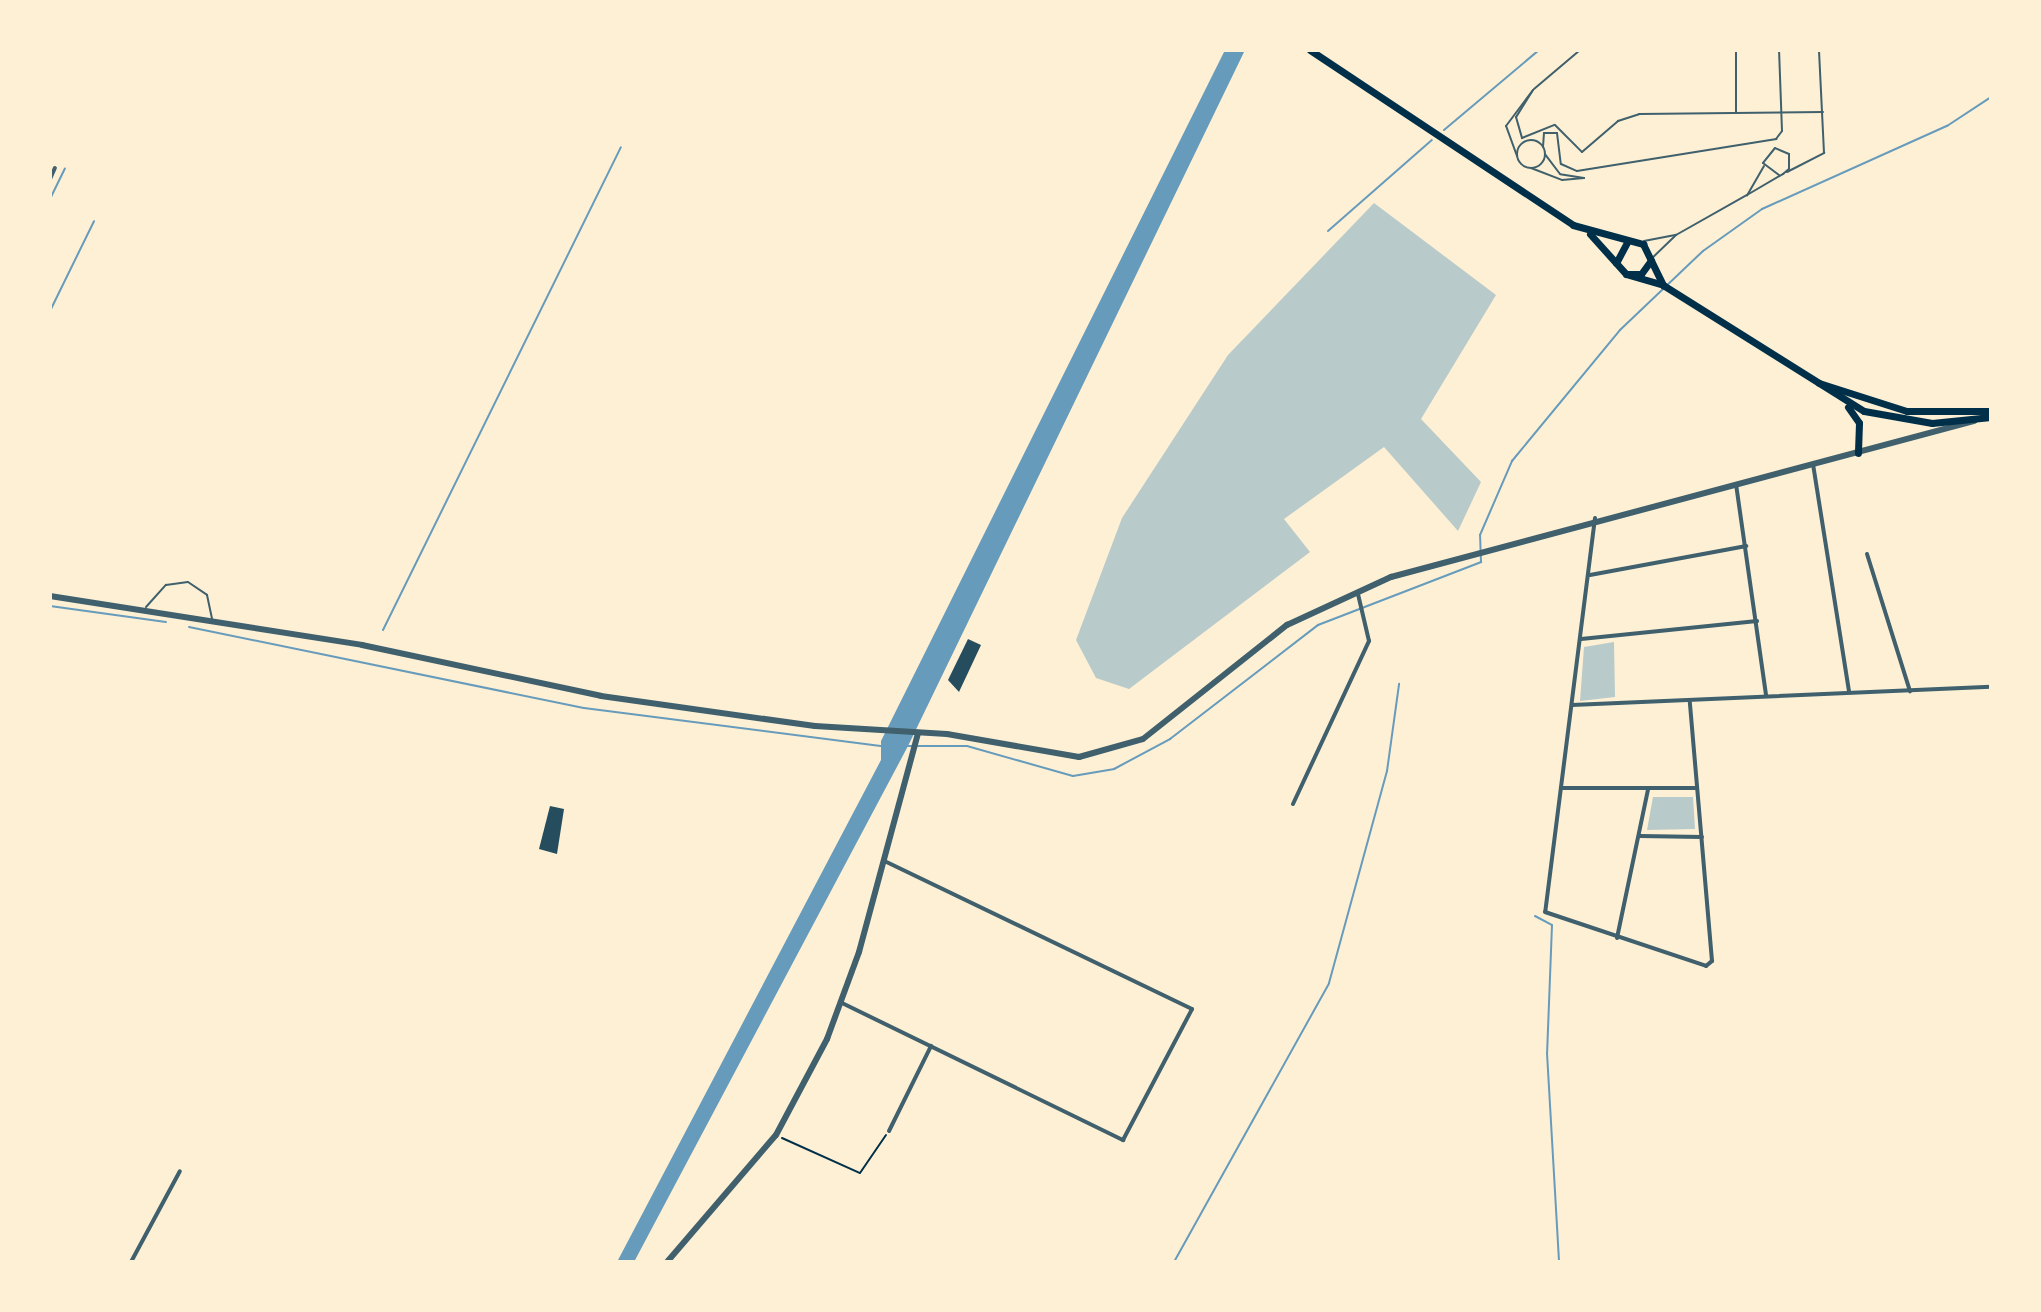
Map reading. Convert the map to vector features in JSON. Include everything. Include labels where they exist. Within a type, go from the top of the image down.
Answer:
[{"type":"main road","points":[[1310,50],[1589,233],[1629,275],[1663,285],[1837,398],[1897,419],[1982,419],[1991,414]]},
{"type":"main road","points":[[1589,233],[1639,242],[1663,285]]},
{"type":"main road","points":[[1616,263],[1627,242]]},
{"type":"main road","points":[[1629,275],[1644,273],[1651,259]]},
{"type":"main road","points":[[1806,378],[1907,411],[1991,414]]},
{"type":"main road","points":[[1837,398],[1857,419],[1858,453]]},
{"type":"street","points":[[50,179],[55,168]]},
{"type":"street","points":[[50,596],[146,607],[601,696],[916,735],[1055,756],[1110,752],[1167,723],[1287,625],[1357,591],[1470,551],[1982,419]]},
{"type":"street","points":[[1813,461],[1849,693]]},
{"type":"street","points":[[1735,482],[1766,696]]},
{"type":"street","points":[[1595,518],[1545,912],[1617,938],[1710,965],[1690,702]]},
{"type":"street","points":[[1590,575],[1746,546]]},
{"type":"street","points":[[1867,554],[1910,691]]},
{"type":"street","points":[[1293,804],[1369,641],[1366,614],[1357,591]]},
{"type":"street","points":[[1581,639],[1757,621]]},
{"type":"street","points":[[1572,705],[1991,687]]},
{"type":"street","points":[[667,1262],[776,1135],[842,1003],[886,862],[916,735]]},
{"type":"street","points":[[1561,788],[1697,788]]},
{"type":"street","points":[[1617,938],[1648,789]]},
{"type":"street","points":[[1640,836],[1702,837]]},
{"type":"street","points":[[842,1003],[1127,1139],[1192,1009],[886,862]]},
{"type":"street","points":[[889,1131],[931,1046]]},
{"type":"street","points":[[131,1262],[180,1171]]},
{"type":"lane","points":[[1580,50],[1533,90],[1506,126],[1517,156],[1531,168],[1562,180],[1584,178],[1560,174],[1545,154],[1544,133],[1554,132],[1563,167],[1587,170],[1772,141],[1782,133],[1779,50]]},
{"type":"lane","points":[[1736,50],[1736,113]]},
{"type":"lane","points":[[1651,259],[1676,235],[1779,175],[1822,158],[1819,50]]},
{"type":"lane","points":[[1533,90],[1515,123],[1528,141],[1543,147]]},
{"type":"lane","points":[[1517,156],[1528,141],[1555,125],[1574,149],[1586,151],[1631,116],[1823,112]]},
{"type":"lane","points":[[1747,195],[1764,166],[1767,152],[1783,149],[1791,162],[1786,172]]},
{"type":"lane","points":[[1531,168],[1545,154]]},
{"type":"lane","points":[[1764,166],[1779,175]]},
{"type":"lane","points":[[1639,242],[1676,235]]},
{"type":"lane","points":[[146,607],[166,585],[188,582],[207,595],[212,620]]},
{"type":"path","points":[[776,1135],[860,1173],[889,1131]]},
{"type":"shaded area","points":[[1374,203],[1496,295],[1421,419],[1481,482],[1458,531],[1384,447],[1284,519],[1310,552],[1129,689],[1096,678],[1076,640],[1122,518],[1228,355]]},
{"type":"shaded area","points":[[1614,642],[1615,697],[1580,701],[1584,647]]},
{"type":"shaded area","points":[[1653,797],[1693,797],[1695,829],[1647,830]]},
{"type":"water","points":[[1225,50],[1245,50],[908,746],[634,1262],[617,1262],[881,760],[881,741]]},
{"type":"building","points":[[968,639],[981,645],[959,692],[948,680]]},
{"type":"building","points":[[550,806],[564,809],[557,854],[539,849]]},
{"type":"waterway","points":[[1444,130],[1539,50]]},
{"type":"waterway","points":[[908,746],[967,746],[1073,776],[1114,769],[1170,739],[1318,625],[1481,562],[1480,535],[1512,461],[1620,330],[1703,251],[1762,209],[1947,126],[1991,97]]},
{"type":"waterway","points":[[1328,231],[1432,140]]},
{"type":"waterway","points":[[383,630],[621,147]]},
{"type":"waterway","points":[[50,199],[65,168]]},
{"type":"waterway","points":[[50,311],[94,221]]},
{"type":"waterway","points":[[50,606],[166,622]]},
{"type":"waterway","points":[[189,627],[584,708],[881,746]]},
{"type":"waterway","points":[[1174,1262],[1329,983],[1387,771],[1399,684]]},
{"type":"waterway","points":[[1535,916],[1552,925],[1547,1053],[1559,1262]]}]
